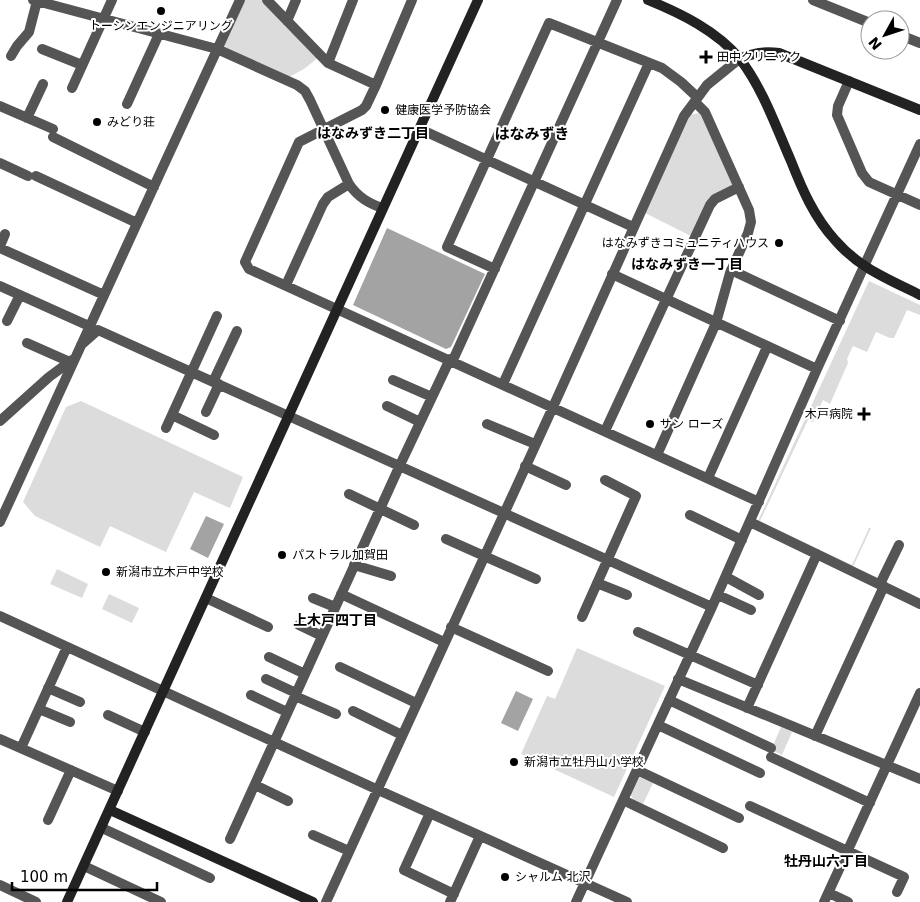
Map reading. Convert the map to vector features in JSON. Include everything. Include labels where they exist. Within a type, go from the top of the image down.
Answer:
[{"type":"street","points":[[72,88],[112,0]]},
{"type":"street","points":[[0,522],[71,361],[81,345],[240,0]]},
{"type":"street","points":[[267,0],[328,63],[376,85]]},
{"type":"street","points":[[287,21],[296,0]]},
{"type":"street","points":[[328,63],[353,0]]},
{"type":"street","points":[[412,0],[366,106],[362,110],[299,142],[245,262],[249,268],[759,502]]},
{"type":"street","points":[[67,902],[478,0]]},
{"type":"street","points":[[230,839],[400,465],[495,269],[617,0]]},
{"type":"street","points":[[648,0],[676,11],[693,21],[722,42],[739,59],[764,101],[803,190],[817,217],[835,240],[864,267],[920,295]]},
{"type":"street","points":[[813,0],[860,19]]},
{"type":"street","points":[[11,56],[29,32],[35,1],[217,50],[297,85],[305,91],[349,184],[359,197],[382,208]]},
{"type":"street","points":[[495,269],[446,246],[550,24],[649,62],[662,68],[682,82],[705,112],[749,210],[751,222],[731,270],[716,323],[657,455]]},
{"type":"street","points":[[127,104],[159,34]]},
{"type":"street","points":[[42,49],[82,65]]},
{"type":"street","points":[[326,902],[688,108],[707,85],[739,59],[765,51],[779,53],[920,110]]},
{"type":"street","points":[[503,384],[649,62]]},
{"type":"street","points":[[849,81],[838,106],[837,115],[862,173],[869,182],[920,205]]},
{"type":"street","points":[[27,118],[43,84]]},
{"type":"street","points":[[0,106],[27,118],[154,186]]},
{"type":"street","points":[[420,129],[633,227]]},
{"type":"street","points":[[576,902],[726,577],[817,369],[898,196],[920,144]]},
{"type":"street","points":[[0,163],[137,224]]},
{"type":"street","points":[[286,285],[323,204],[328,197],[349,184]]},
{"type":"street","points":[[605,431],[710,205],[715,199],[739,187]]},
{"type":"street","points":[[5,234],[0,247],[104,295]]},
{"type":"street","points":[[731,270],[840,321]]},
{"type":"street","points":[[612,274],[817,369]]},
{"type":"street","points":[[0,286],[89,326]]},
{"type":"street","points":[[7,321],[20,295]]},
{"type":"street","points":[[166,428],[217,316]]},
{"type":"street","points":[[81,345],[98,330],[712,606]]},
{"type":"street","points":[[206,412],[238,331]]},
{"type":"street","points":[[27,343],[71,361]]},
{"type":"street","points":[[708,478],[767,347]]},
{"type":"street","points":[[0,421],[49,376],[71,361]]},
{"type":"street","points":[[393,380],[432,397]]},
{"type":"street","points":[[387,406],[420,422]]},
{"type":"street","points":[[172,415],[214,434]]},
{"type":"street","points":[[487,424],[535,444]]},
{"type":"street","points":[[525,466],[566,485]]},
{"type":"street","points":[[582,616],[636,496],[605,480]]},
{"type":"street","points":[[349,494],[414,525]]},
{"type":"street","points":[[690,515],[742,540]]},
{"type":"street","points":[[750,522],[920,604]]},
{"type":"street","points":[[446,539],[536,579]]},
{"type":"street","points":[[815,736],[899,545]]},
{"type":"street","points":[[747,708],[817,554]]},
{"type":"street","points":[[354,566],[391,576]]},
{"type":"street","points":[[726,577],[759,595]]},
{"type":"street","points":[[597,583],[627,595]]},
{"type":"street","points":[[341,594],[444,642]]},
{"type":"street","points":[[718,594],[751,610]]},
{"type":"street","points":[[206,598],[268,627]]},
{"type":"street","points":[[313,598],[335,607]]},
{"type":"street","points":[[0,616],[376,789],[628,902]]},
{"type":"street","points":[[299,625],[322,636]]},
{"type":"street","points":[[452,627],[548,671]]},
{"type":"street","points":[[638,632],[758,684]]},
{"type":"street","points":[[21,748],[67,647]]},
{"type":"street","points":[[269,657],[305,674]]},
{"type":"street","points":[[340,667],[416,703]]},
{"type":"street","points":[[266,679],[336,714]]},
{"type":"street","points":[[678,679],[920,778]]},
{"type":"street","points":[[48,688],[80,702]]},
{"type":"street","points":[[848,902],[826,897],[920,693]]},
{"type":"street","points":[[251,695],[287,712]]},
{"type":"street","points":[[669,700],[870,802]]},
{"type":"street","points":[[39,709],[70,722]]},
{"type":"street","points":[[353,712],[402,735]]},
{"type":"street","points":[[108,715],[145,732]]},
{"type":"street","points":[[658,725],[760,773]]},
{"type":"street","points":[[1,743],[21,748],[118,791]]},
{"type":"street","points":[[48,820],[71,770]]},
{"type":"street","points":[[637,770],[739,818]]},
{"type":"street","points":[[255,784],[288,801]]},
{"type":"street","points":[[623,800],[723,848]]},
{"type":"street","points":[[750,806],[904,877],[897,892]]},
{"type":"street","points":[[110,810],[313,902]]},
{"type":"street","points":[[430,813],[404,870],[452,898],[480,836]]},
{"type":"street","points":[[102,828],[210,878]]},
{"type":"street","points":[[313,835],[349,851]]},
{"type":"street","points":[[84,866],[160,902]]},
{"type":"street","points":[[0,885],[14,897],[36,902]]},
{"type":"shaded area","points":[[240,0],[267,0],[320,56],[304,69],[285,79],[217,49]]},
{"type":"shaded area","points":[[705,112],[739,187],[715,199],[695,238],[641,211],[684,116]]},
{"type":"shaded area","points":[[387,228],[485,274],[451,347],[446,349],[353,305]]},
{"type":"shaded area","points":[[869,281],[920,305],[920,315],[907,310],[894,338],[876,332],[867,352],[853,346],[847,359],[848,363],[830,404],[823,400],[813,422],[808,420],[760,521],[852,565],[869,528],[871,528],[852,569],[757,523]]},
{"type":"shaded area","points":[[81,401],[243,477],[230,508],[194,492],[166,552],[110,526],[100,547],[35,516],[23,502],[66,407]]},
{"type":"shaded area","points":[[206,516],[224,524],[208,558],[190,549]]},
{"type":"shaded area","points":[[57,569],[88,584],[82,598],[50,584]]},
{"type":"shaded area","points":[[109,594],[139,608],[132,623],[102,609]]},
{"type":"shaded area","points":[[577,648],[665,686],[614,797],[521,754],[547,696],[555,699]]},
{"type":"shaded area","points":[[516,691],[533,699],[518,731],[501,723]]},
{"type":"shaded area","points":[[781,727],[792,732],[782,755],[771,750]]},
{"type":"shaded area","points":[[639,777],[653,783],[643,804],[633,799],[630,793]]},
{"type":"place","name":"トーシンエンジニアリング","points":[[161,11]]},
{"type":"place","name":"田中クリニック","points":[[706,57]]},
{"type":"place","name":"健康医学予防協会","points":[[385,110]]},
{"type":"place","name":"みどり荘","points":[[97,122]]},
{"type":"place","name":"はなみずきコミュニティハウス","points":[[779,243]]},
{"type":"place","name":"木戸病院","points":[[864,414]]},
{"type":"place","name":"サン ローズ","points":[[650,424]]},
{"type":"place","name":"パストラル加賀田","points":[[282,555]]},
{"type":"place","name":"新潟市立木戸中学校","points":[[106,572]]},
{"type":"place","name":"新潟市立牡丹山小学校","points":[[514,762]]},
{"type":"place","name":"シャルム 北沢","points":[[505,877]]},
{"type":"district","name":"はなみずき二丁目","points":[[373,133]]},
{"type":"district","name":"はなみずき","points":[[532,134]]},
{"type":"district","name":"はなみずき一丁目","points":[[687,264]]},
{"type":"district","name":"上木戸四丁目","points":[[335,620]]},
{"type":"district","name":"牡丹山六丁目","points":[[826,861]]}]
